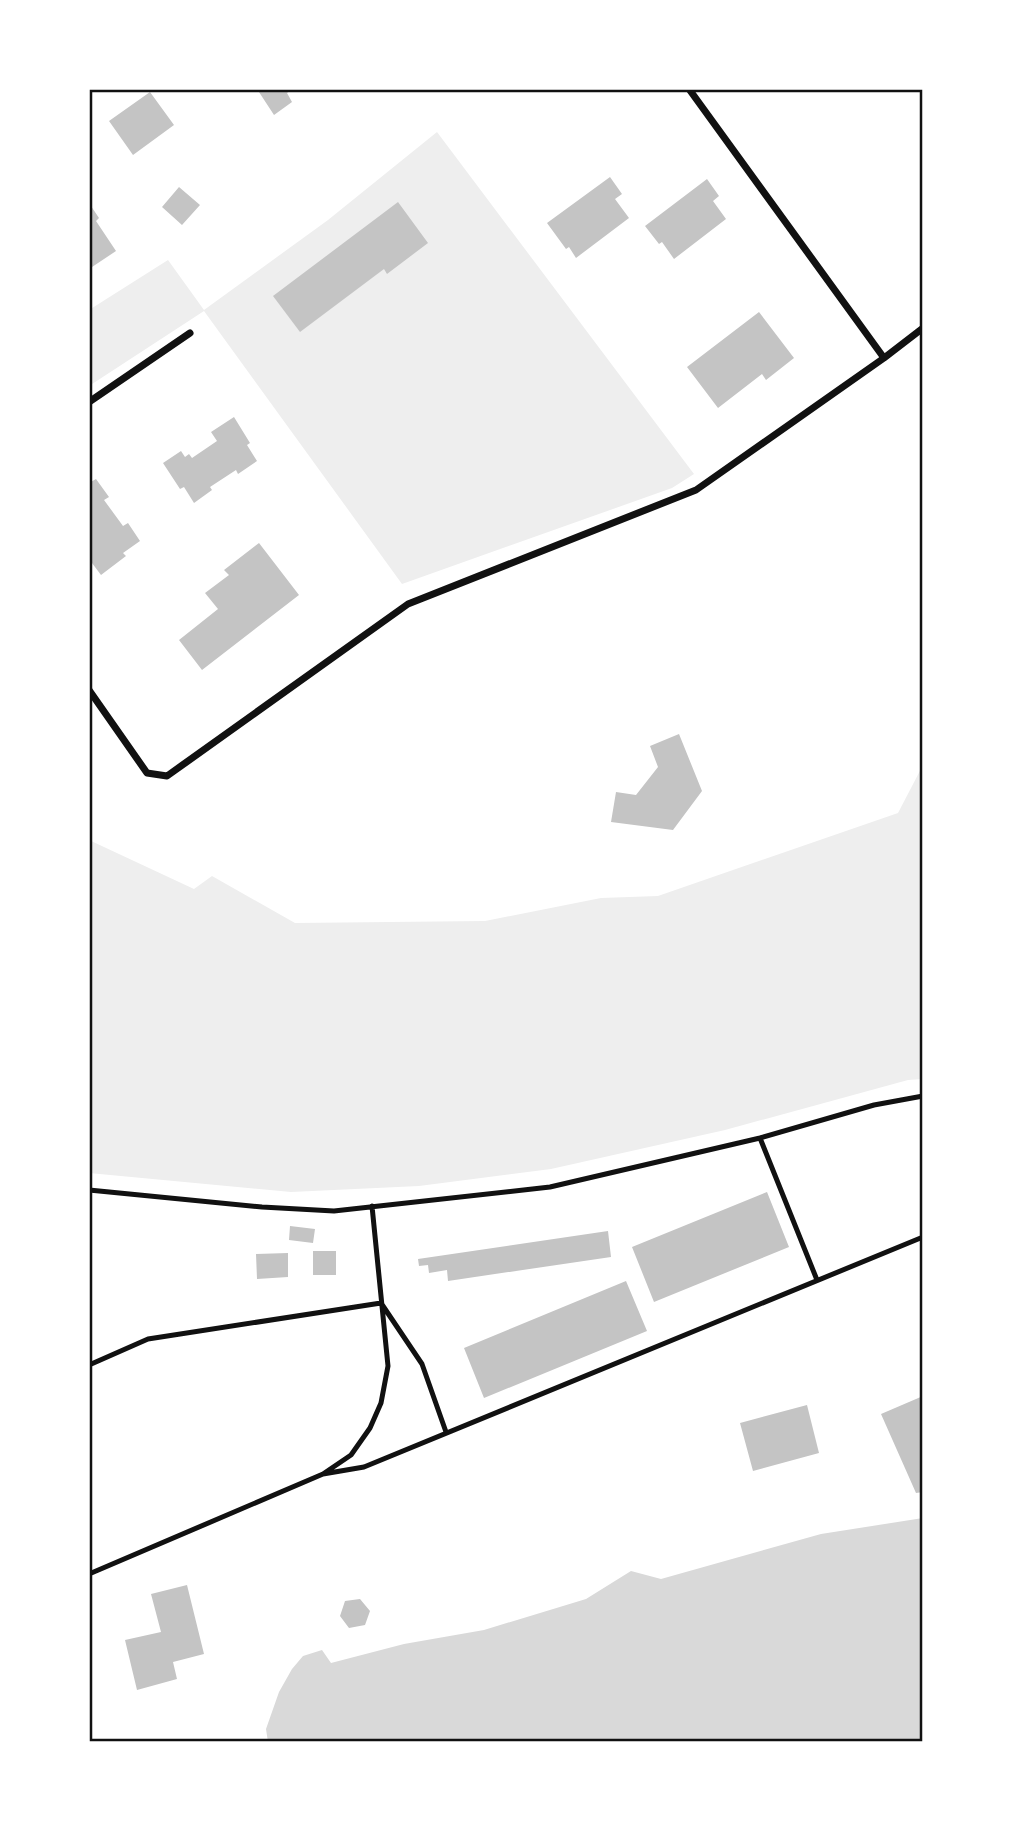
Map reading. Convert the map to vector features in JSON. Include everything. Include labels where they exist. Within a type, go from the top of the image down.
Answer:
[{"type":"street","points":[[689,89],[884,358]]},
{"type":"street","points":[[89,690],[147,773],[167,776],[408,604],[696,489],[923,328]]},
{"type":"street","points":[[89,402],[190,334]]},
{"type":"lane","points":[[89,1190],[262,1207],[334,1210],[550,1187],[760,1138],[874,1105],[923,1096]]},
{"type":"lane","points":[[760,1138],[817,1280]]},
{"type":"lane","points":[[89,1574],[323,1474],[351,1455],[370,1428],[382,1403],[388,1366],[372,1206]]},
{"type":"lane","points":[[323,1474],[364,1467],[923,1237]]},
{"type":"lane","points":[[89,1365],[148,1339],[381,1303]]},
{"type":"lane","points":[[381,1303],[422,1363],[446,1432]]},
{"type":"shaded area","points":[[437,132],[694,474],[672,488],[402,584],[204,311],[89,386],[89,310],[168,260],[204,310],[328,220]]},
{"type":"shaded area","points":[[923,765],[923,1079],[908,1080],[725,1130],[551,1169],[419,1186],[291,1192],[89,1173],[89,840],[194,889],[212,876],[295,923],[485,921],[601,898],[658,896],[898,813]]},
{"type":"shaded area","points":[[923,1518],[923,1742],[268,1742],[266,1729],[279,1692],[303,1656],[322,1650],[331,1663],[404,1644],[484,1630],[586,1599],[631,1571],[661,1579],[821,1534]]},
{"type":"building","points":[[257,89],[292,89],[287,93],[292,102],[274,115]]},
{"type":"building","points":[[150,92],[174,125],[133,155],[109,121]]},
{"type":"building","points":[[610,177],[622,194],[615,199],[629,218],[576,258],[547,223]]},
{"type":"building","points":[[707,179],[719,196],[713,201],[726,219],[674,259],[662,242],[659,244],[645,226]]},
{"type":"building","points":[[179,187],[200,205],[182,225],[162,207]]},
{"type":"building","points":[[398,202],[428,243],[387,274],[384,269],[300,332],[273,296]]},
{"type":"building","points":[[89,203],[99,218],[96,221],[116,251],[89,269]]},
{"type":"building","points":[[759,312],[794,358],[766,380],[762,374],[718,408],[687,367]]},
{"type":"building","points":[[234,417],[250,443],[247,445],[257,461],[238,474],[236,470],[210,487],[212,490],[194,503],[184,487],[180,489],[163,463],[181,451],[185,457],[189,454],[192,458],[217,441],[211,432]]},
{"type":"building","points":[[96,479],[109,497],[104,500],[123,526],[128,523],[140,541],[123,553],[126,556],[101,575],[89,559],[89,550],[92,549],[89,545],[89,483]]},
{"type":"building","points":[[259,543],[299,595],[202,670],[179,640],[218,609],[205,593],[229,575],[224,570]]},
{"type":"building","points":[[679,734],[702,791],[673,830],[611,822],[616,792],[636,795],[658,767],[650,746]]},
{"type":"building","points":[[767,1192],[789,1247],[654,1302],[632,1247]]},
{"type":"building","points":[[290,1226],[315,1229],[313,1243],[289,1240]]},
{"type":"building","points":[[608,1231],[611,1257],[448,1281],[447,1270],[429,1273],[428,1265],[419,1266],[418,1259]]},
{"type":"building","points":[[313,1251],[336,1251],[336,1275],[313,1275]]},
{"type":"building","points":[[288,1253],[288,1277],[257,1279],[256,1254]]},
{"type":"building","points":[[626,1281],[647,1331],[484,1398],[464,1348]]},
{"type":"building","points":[[923,1396],[923,1492],[916,1493],[881,1414]]},
{"type":"building","points":[[807,1405],[819,1453],[753,1471],[740,1423]]},
{"type":"building","points":[[187,1585],[204,1654],[173,1662],[177,1679],[137,1690],[125,1640],[161,1632],[151,1594]]},
{"type":"building","points":[[360,1599],[370,1611],[365,1625],[349,1628],[340,1616],[345,1601]]}]
